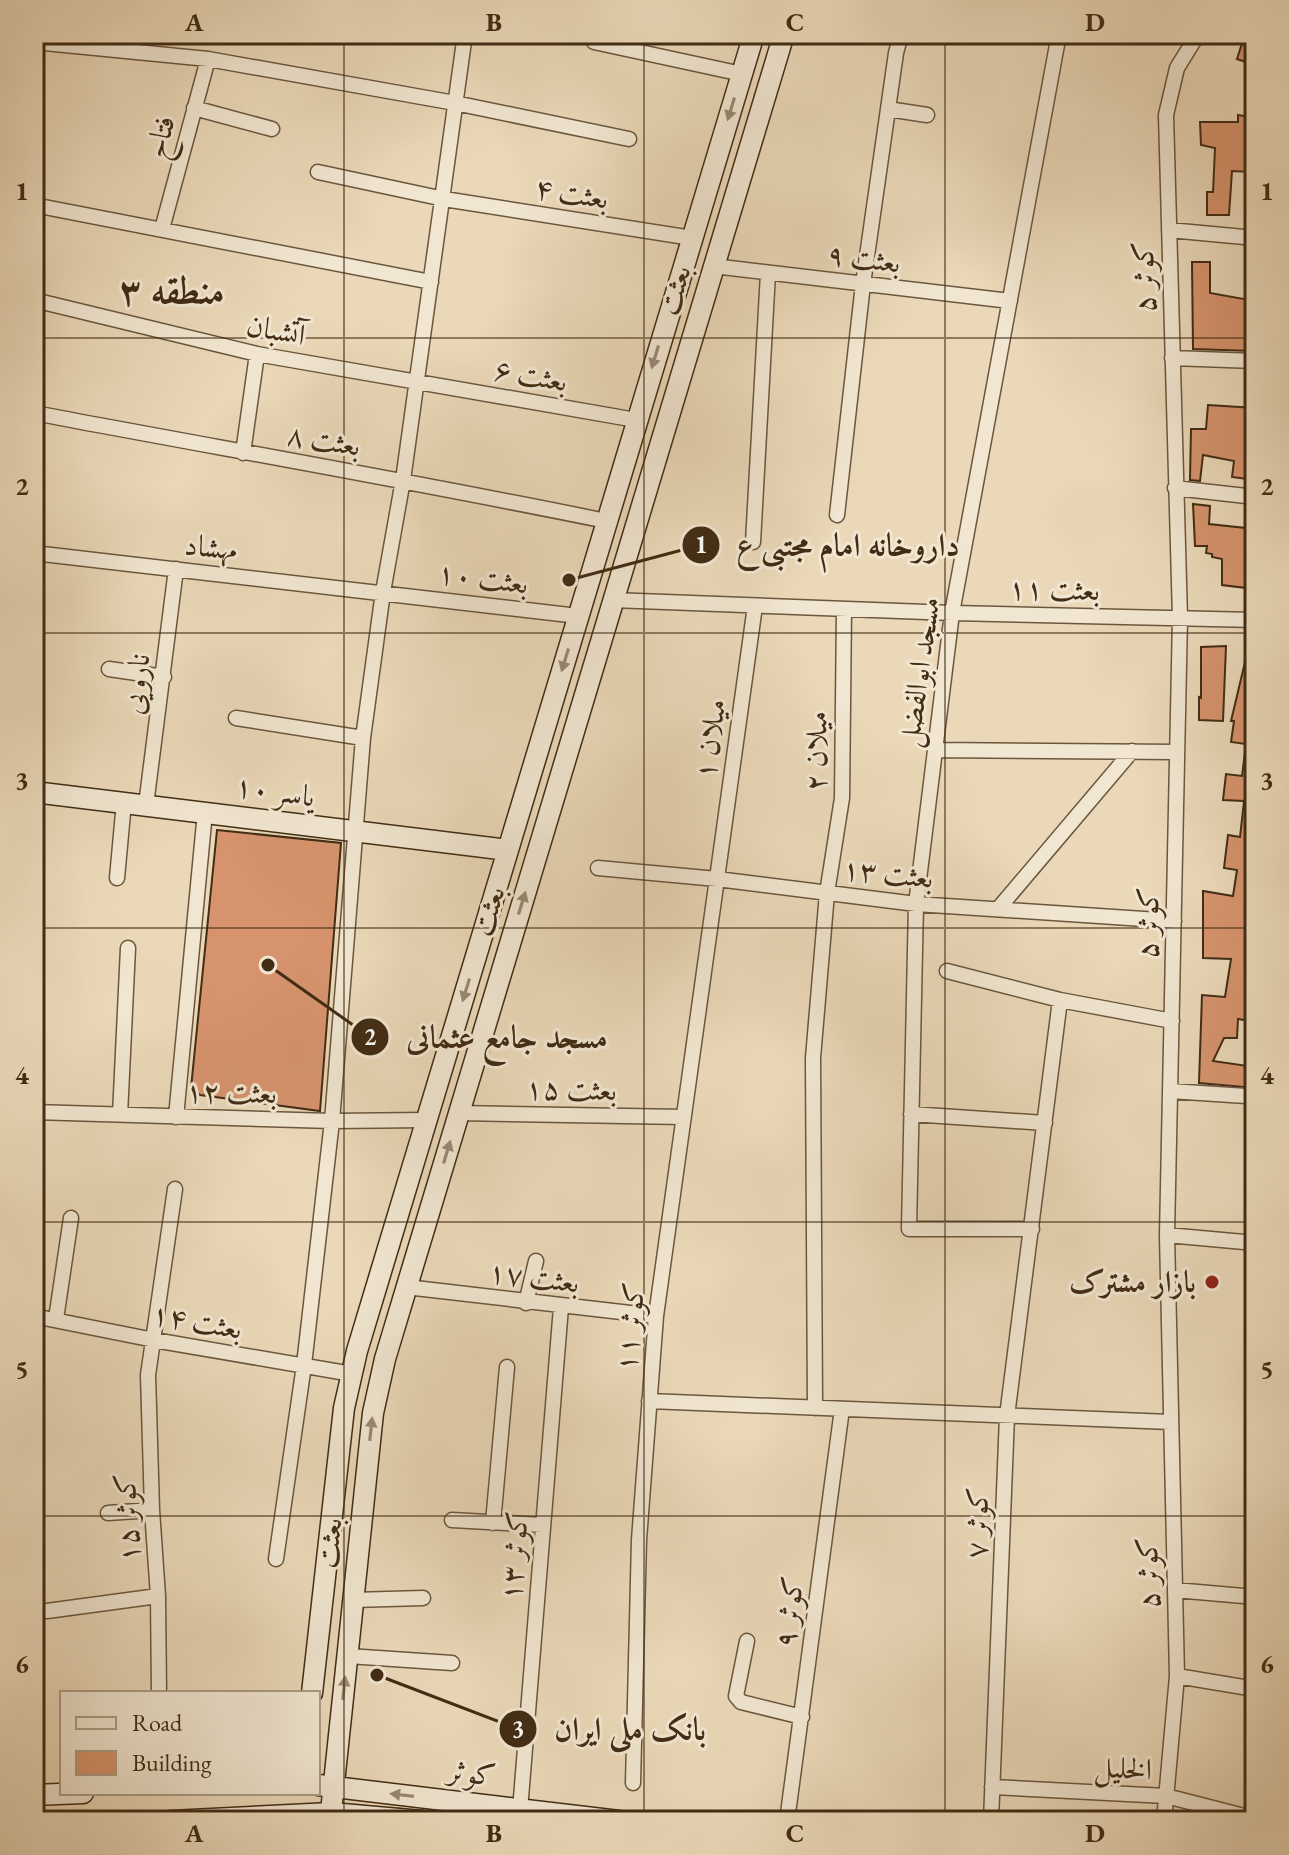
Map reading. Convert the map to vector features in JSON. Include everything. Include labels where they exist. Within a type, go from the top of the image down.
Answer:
[{"type":"main road","points":[[757,34],[783,37]]},
{"type":"main road","name":"بعثت","points":[[312,1691],[344,1408],[352,1374],[636,420],[757,34]]},
{"type":"main road","name":"بعثت","points":[[331,1817],[326,1786],[348,1656],[373,1413],[406,1287],[783,37]]},
{"type":"main road","name":"یاسر ۱۰","points":[[34,792],[508,850]]},
{"type":"main road","points":[[409,1176],[437,1185]]},
{"type":"main road","name":"کوثر","points":[[326,1786],[619,1821]]},
{"type":"main road","points":[[34,1795],[60,1794]]},
{"type":"main road","name":"کوثر","points":[[171,1821],[299,1809],[331,1817],[422,1821]]},
{"type":"street","points":[[276,1559],[304,1365],[332,1121],[363,738],[444,199],[465,34]]},
{"type":"street","points":[[837,515],[863,284],[901,34]]},
{"type":"street","name":"مسجد ابوالفضل","points":[[1032,1229],[909,1229],[911,1114],[916,904],[952,613],[1059,34]]},
{"type":"street","name":"کوثر ۵","points":[[1164,1821],[1177,1676],[1167,1235],[1180,618],[1166,115],[1177,68],[1198,34]]},
{"type":"street","points":[[34,42],[208,59],[455,103],[629,139]]},
{"type":"street","points":[[594,42],[742,74]]},
{"type":"street","name":"فتاح","points":[[162,229],[208,59]]},
{"type":"street","points":[[194,108],[272,129]]},
{"type":"street","points":[[888,109],[927,115]]},
{"type":"street","name":"بعثت ۴","points":[[318,172],[444,199],[692,238]]},
{"type":"street","points":[[34,205],[431,282]]},
{"type":"street","points":[[1169,230],[1255,238]]},
{"type":"street","name":"بعثت ۹","points":[[713,266],[1010,301]]},
{"type":"street","points":[[753,542],[768,273]]},
{"type":"street","name":"آتشبان","points":[[34,300],[257,354],[416,381]]},
{"type":"street","points":[[243,453],[257,354]]},
{"type":"street","points":[[1172,358],[1255,361]]},
{"type":"street","name":"بعثت ۶","points":[[416,381],[636,420]]},
{"type":"street","name":"بعثت ۸","points":[[34,413],[403,480],[606,521]]},
{"type":"street","points":[[1175,488],[1255,497]]},
{"type":"street","name":"مهشاد","points":[[34,553],[383,592]]},
{"type":"street","name":"نارویی","points":[[146,805],[176,569]]},
{"type":"street","name":"بعثت ۱۰","points":[[383,592],[578,616]]},
{"type":"street","name":"بعثت ۱۱","points":[[612,600],[952,613],[1255,620]]},
{"type":"street","name":"میلان ۱","points":[[717,879],[755,606]]},
{"type":"street","name":"میلان ۲","points":[[815,1408],[813,1058],[827,893],[842,798],[844,609]]},
{"type":"street","points":[[109,669],[164,677]]},
{"type":"street","points":[[236,718],[363,738]]},
{"type":"street","points":[[935,750],[1177,752]]},
{"type":"street","points":[[998,909],[1132,751]]},
{"type":"street","points":[[117,878],[124,802]]},
{"type":"street","points":[[176,1117],[205,812]]},
{"type":"street","name":"بعثت ۱۳","points":[[598,868],[717,879],[916,904],[1174,921]]},
{"type":"street","name":"کوثر ۱۱","points":[[633,1783],[639,1540],[656,1316],[717,879]]},
{"type":"street","points":[[120,1115],[128,948]]},
{"type":"street","points":[[947,971],[1060,1000],[1172,1021]]},
{"type":"street","name":"کوثر ۷","points":[[991,1821],[1007,1416],[1060,1000]]},
{"type":"street","points":[[1170,1091],[1246,1096],[1255,1101]]},
{"type":"street","name":"بعثت ۱۲","points":[[34,1112],[332,1121],[426,1120]]},
{"type":"street","name":"بعثت ۱۵","points":[[458,1113],[684,1117]]},
{"type":"street","points":[[911,1114],[1045,1123]]},
{"type":"street","name":"کوثر ۱۵","points":[[159,1691],[148,1375],[175,1189]]},
{"type":"street","points":[[56,1319],[71,1218]]},
{"type":"street","points":[[1167,1235],[1255,1243]]},
{"type":"street","points":[[526,1303],[536,1261]]},
{"type":"street","name":"بعثت ۱۷","points":[[406,1287],[656,1316]]},
{"type":"street","name":"کوثر ۱۳","points":[[520,1810],[561,1307]]},
{"type":"street","name":"بعثت ۱۴","points":[[34,1316],[352,1374]]},
{"type":"street","points":[[493,1523],[507,1367]]},
{"type":"street","points":[[649,1401],[1170,1422]]},
{"type":"street","name":"کوثر ۹","points":[[787,1821],[842,1409]]},
{"type":"street","points":[[108,1513],[152,1510]]},
{"type":"street","points":[[452,1520],[542,1525]]},
{"type":"street","points":[[1175,1590],[1255,1597]]},
{"type":"street","points":[[47,1611],[158,1596]]},
{"type":"street","points":[[353,1600],[423,1598]]},
{"type":"street","points":[[747,1641],[736,1696],[741,1702],[802,1717]]},
{"type":"street","points":[[348,1656],[452,1663]]},
{"type":"street","points":[[1177,1676],[1255,1689]]},
{"type":"street","name":"الخلیل","points":[[992,1787],[1166,1796],[1222,1816],[1248,1817]]},
{"type":"building","points":[[1245,34],[1255,34],[1255,65],[1237,59]]},
{"type":"building","points":[[1238,115],[1255,118],[1251,172],[1232,171],[1229,215],[1207,215],[1207,192],[1213,192],[1215,148],[1201,145],[1200,122],[1238,122]]},
{"type":"building","points":[[1192,262],[1210,262],[1210,293],[1255,301],[1253,351],[1193,349]]},
{"type":"building","points":[[1208,405],[1255,408],[1255,480],[1232,477],[1234,461],[1203,455],[1200,481],[1190,480],[1191,429],[1206,429]]},
{"type":"building","points":[[1193,504],[1210,506],[1209,524],[1255,529],[1255,589],[1222,585],[1222,559],[1206,553],[1207,546],[1195,546]]},
{"type":"building","points":[[1250,641],[1255,642],[1255,686],[1248,724],[1255,725],[1255,1022],[1238,1019],[1237,1038],[1224,1038],[1213,1061],[1255,1067],[1255,1088],[1199,1083],[1202,995],[1225,997],[1231,959],[1203,958],[1203,891],[1233,896],[1237,870],[1224,868],[1228,835],[1240,837],[1244,801],[1223,800],[1226,774],[1242,776],[1246,744],[1231,742],[1234,721],[1231,721]]},
{"type":"building","points":[[1226,646],[1223,721],[1199,720],[1201,647]]},
{"type":"building","points":[[217,830],[341,843],[320,1111],[200,1095],[191,1088]]},
{"type":"place","name":"داروخانه امام مجتبی ع","points":[[569,580]]},
{"type":"place","name":"مسجد جامع عثمانی","points":[[268,965]]},
{"type":"place","name":"بازار مشترک","points":[[1212,1282]]},
{"type":"place","name":"بانک ملی ایران","points":[[377,1675]]},
{"type":"district","name":"منطقه ۳","points":[[172,290]]}]
